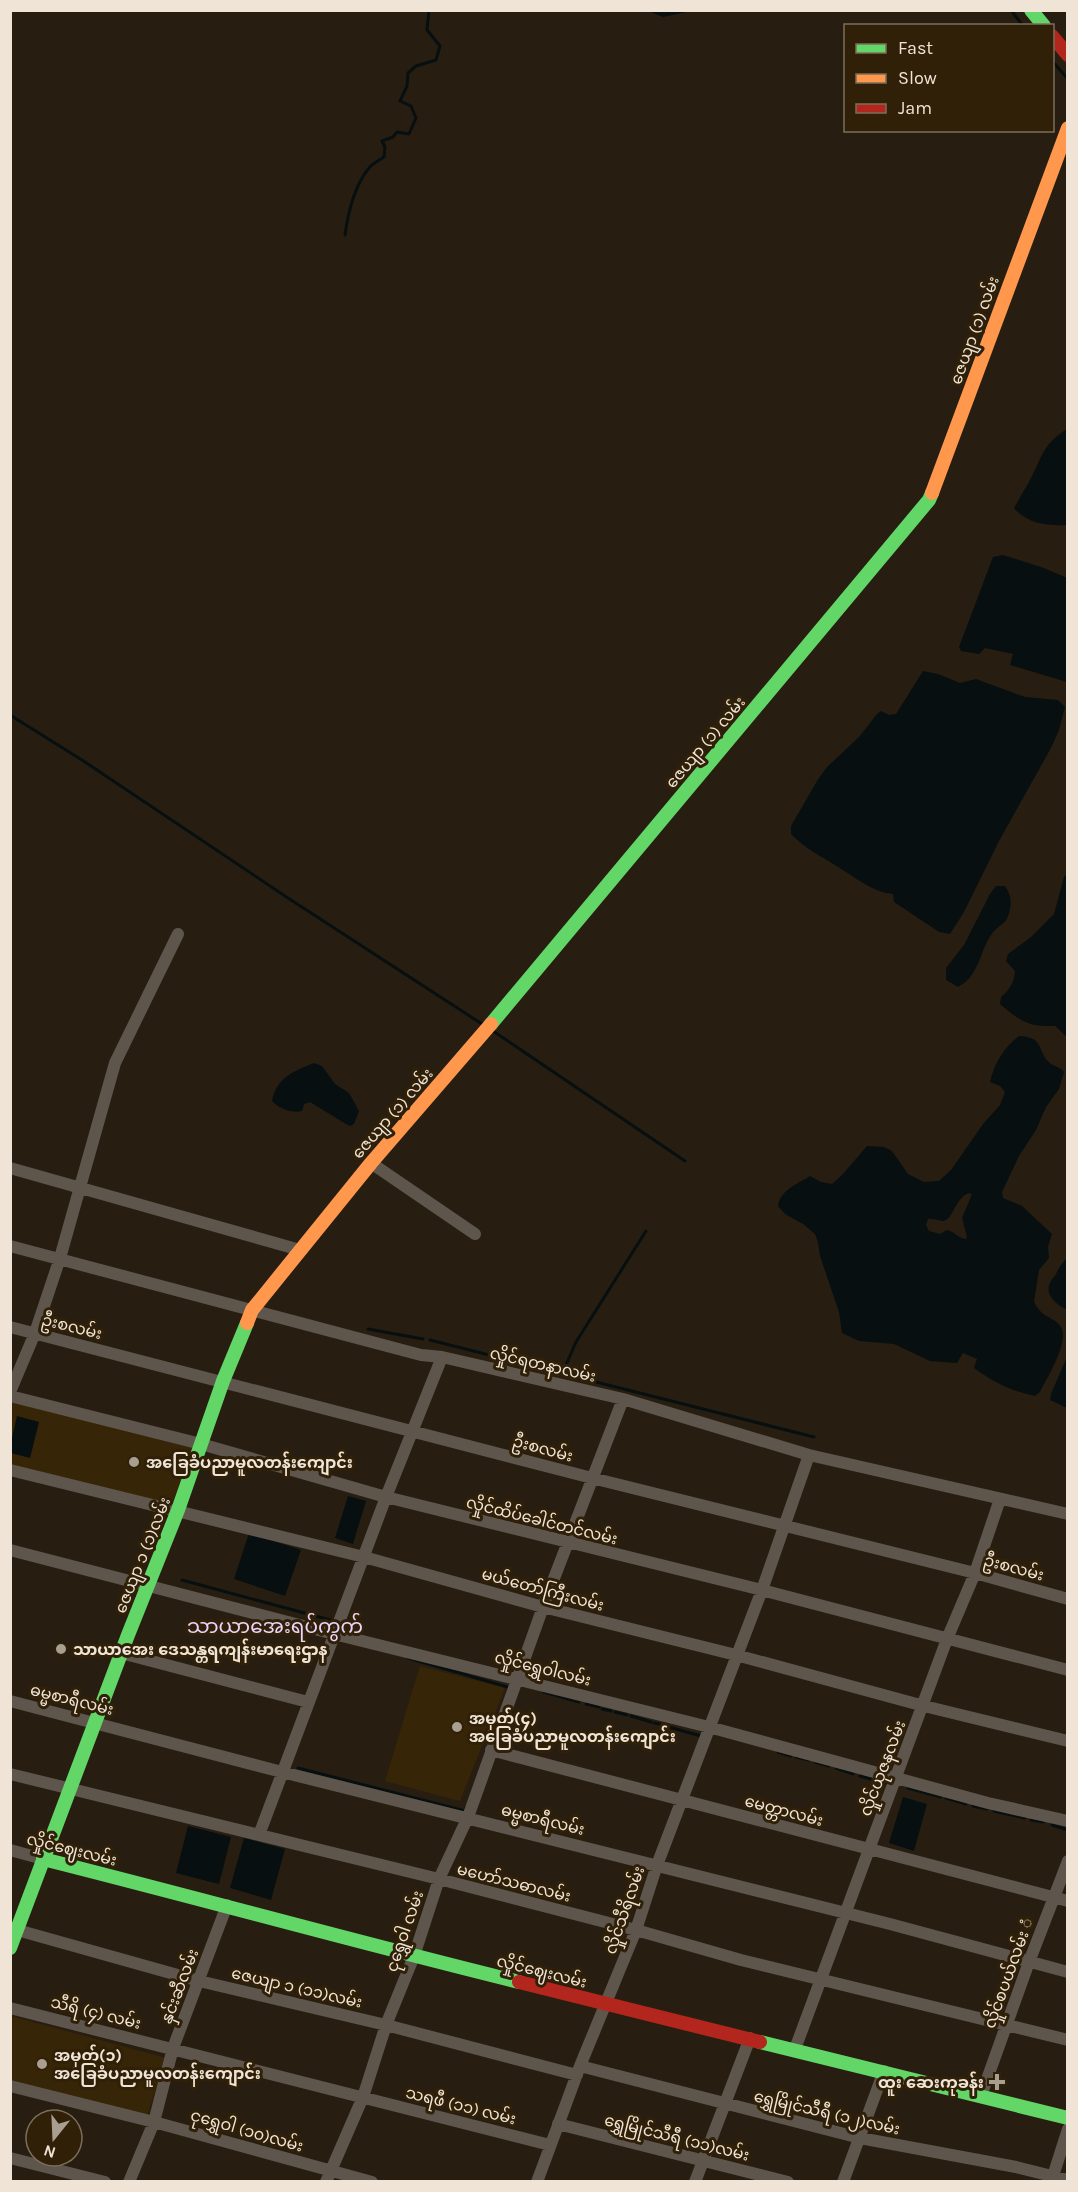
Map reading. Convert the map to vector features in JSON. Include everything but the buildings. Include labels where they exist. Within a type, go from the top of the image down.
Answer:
[{"type":"street","points":[[1031,10],[1042,24]]},
{"type":"street","points":[[1054,37],[1068,55]]},
{"type":"street","name":"ဇေယျာ (၁) လမ်း","points":[[252,1310],[370,1163],[481,1036],[929,500],[1068,128]]},
{"type":"street","points":[[10,1394],[35,1334],[60,1258],[115,1063],[178,934]]},
{"type":"street","points":[[370,1163],[475,1234]]},
{"type":"street","points":[[10,1168],[300,1250]]},
{"type":"street","name":"လှိုင်ရတနာလမ်း","points":[[10,1246],[422,1355],[442,1357],[623,1399],[809,1455],[1068,1514]]},
{"type":"street","name":"ဇေယျာ ၁ (၁)လမ်း","points":[[10,1948],[14,1929],[178,1510],[223,1381],[252,1310]]},
{"type":"street","name":"ဦးစလမ်း","points":[[10,1327],[592,1478],[975,1573],[1068,1599]]},
{"type":"street","points":[[259,1835],[386,1497],[442,1357]]},
{"type":"street","name":"လှိုင်ထိပ်ခေါင်တင်လမ်း","points":[[10,1394],[201,1444],[386,1497],[762,1590],[1068,1670]]},
{"type":"street","name":"ငုရွှေဝါ လမ်း","points":[[328,2176],[363,2097],[386,2025],[414,1956],[439,1879],[468,1817],[543,1607],[623,1399]]},
{"type":"street","name":"လှိုင်သီရိလမ်း","points":[[537,2181],[636,1930],[657,1865],[762,1590],[809,1455]]},
{"type":"street","name":"မယ်တော်ကြီးလမ်း","points":[[10,1470],[364,1557],[543,1607],[1068,1741]]},
{"type":"street","name":"လှိုင်ယုဇနလမ်း","points":[[795,2049],[948,1639],[975,1573],[1000,1499]]},
{"type":"street","name":"လှိုင်ရွှေဝါလမ်း","points":[[10,1550],[149,1584],[516,1685],[1068,1821]]},
{"type":"street","points":[[121,1653],[308,1702]]},
{"type":"street","name":"ဓမ္မစာရီလမ်း","points":[[10,1701],[1068,1972]]},
{"type":"street","name":"မေတ္တာလမ်း","points":[[491,1750],[1068,1901]]},
{"type":"street","name":"မဟော်သဓာလမ်း","points":[[10,1773],[439,1879],[741,1960],[1008,2025]]},
{"type":"street","name":"လှိုင်ဈေးလမ်း","points":[[10,1850],[227,1905],[414,1956],[1068,2118]]},
{"type":"street","name":"လှိုင်စပယ်လမ်း ံ","points":[[981,2096],[1068,1861]]},
{"type":"street","name":"နှင်းဆီလမ်း","points":[[129,2181],[154,2122],[173,2048],[227,1905]]},
{"type":"street","name":"ဇေယျာ ၁ (၁၁)လမ်း","points":[[14,1929],[199,1981],[579,2070]]},
{"type":"street","name":"သီရိ (၄) လမ်း","points":[[10,2007],[363,2097]]},
{"type":"street","points":[[1008,2025],[1068,2040]]},
{"type":"street","points":[[695,2181],[750,2038]]},
{"type":"street","name":"ရွှေမြိုင်သီရီ (၁၂)လမ်း","points":[[579,2070],[860,2138],[1016,2167],[1068,2180]]},
{"type":"street","points":[[843,2181],[884,2071]]},
{"type":"street","name":"ငုရွှေဝါ (၁၀)လမ်း","points":[[10,2086],[154,2122],[328,2176],[372,2181]]},
{"type":"street","name":"သရဖီ (၁၁) လမ်း","points":[[363,2097],[550,2145]]},
{"type":"street","name":"ရွှေမြိုင်သီရီ (၁၁)လမ်း","points":[[558,2124],[788,2181]]},
{"type":"street","points":[[1053,2176],[1068,2129]]},
{"type":"street","points":[[10,2158],[105,2181]]},
{"type":"shaded area","points":[[648,11],[692,11],[663,17]]},
{"type":"shaded area","points":[[1067,429],[1067,525],[1031,521],[1014,508],[1045,449]]},
{"type":"shaded area","points":[[1003,555],[1067,578],[1067,682],[1010,665],[1013,654],[985,648],[979,654],[961,651],[959,647],[993,557]]},
{"type":"shaded area","points":[[923,671],[960,683],[976,679],[1025,697],[1058,700],[1065,707],[1051,748],[999,841],[964,912],[950,934],[939,932],[894,902],[893,894],[874,889],[863,883],[811,850],[791,834],[791,826],[827,767],[859,737],[877,714],[881,711],[889,715],[896,714]]},
{"type":"shaded area","points":[[1067,873],[1067,1037],[1055,1026],[1025,1022],[1000,1004],[1001,997],[1011,985],[1015,971],[1006,961],[1008,954],[1031,937],[1054,914]]},
{"type":"shaded area","points":[[996,886],[1005,886],[1009,892],[1011,903],[1008,916],[989,938],[976,969],[966,982],[958,987],[946,980],[946,968],[964,945]]},
{"type":"shaded area","points":[[1019,1036],[1028,1037],[1037,1042],[1046,1059],[1064,1072],[1059,1089],[1046,1107],[1002,1192],[1003,1198],[1022,1206],[1052,1234],[1048,1247],[1049,1258],[1039,1270],[1034,1302],[1042,1313],[1061,1327],[1063,1333],[1060,1350],[1052,1369],[1040,1392],[1035,1396],[1010,1389],[988,1378],[974,1368],[977,1359],[963,1353],[957,1363],[930,1361],[894,1344],[859,1341],[842,1333],[839,1312],[815,1234],[785,1214],[778,1206],[779,1200],[786,1192],[810,1176],[821,1182],[832,1184],[867,1146],[884,1147],[892,1151],[908,1174],[924,1182],[939,1181],[951,1170],[983,1124],[1000,1105],[1005,1092],[1000,1086],[990,1082],[1000,1056]],"holes":[[[969,1193],[972,1194],[962,1218],[966,1239],[947,1230],[940,1234],[929,1231],[926,1225],[928,1219],[943,1221],[947,1219],[960,1200]]]},
{"type":"shaded area","points":[[314,1063],[322,1066],[335,1084],[349,1093],[359,1111],[354,1124],[350,1126],[346,1124],[310,1102],[304,1104],[302,1111],[294,1112],[272,1101],[277,1086],[287,1076]]},
{"type":"shaded area","points":[[1067,1258],[1067,1310],[1053,1300],[1049,1288],[1051,1281]]},
{"type":"shaded area","points":[[1067,1348],[1067,1408],[1050,1400],[1066,1359]]},
{"type":"shaded area","points":[[10,1401],[193,1448],[171,1506],[11,1468]]},
{"type":"shaded area","points":[[17,1416],[39,1422],[30,1458],[11,1453]]},
{"type":"shaded area","points":[[348,1496],[366,1501],[353,1544],[335,1538]]},
{"type":"shaded area","points":[[249,1533],[301,1550],[285,1596],[234,1579]]},
{"type":"shaded area","points":[[420,1666],[505,1688],[460,1801],[385,1781]]},
{"type":"shaded area","points":[[903,1797],[927,1804],[914,1851],[889,1843]]},
{"type":"shaded area","points":[[188,1826],[231,1837],[219,1884],[176,1873]]},
{"type":"shaded area","points":[[244,1838],[285,1849],[271,1900],[230,1888]]},
{"type":"shaded area","points":[[11,2016],[166,2058],[147,2116],[11,2083]]},
{"type":"waterway","points":[[345,235],[350,209],[359,183],[370,167],[384,157],[385,147],[382,141],[393,137],[397,132],[409,134],[416,118],[411,106],[400,101],[407,86],[408,73],[416,66],[436,60],[440,46],[427,30],[429,10]]},
{"type":"waterway","points":[[1011,10],[1022,24]]},
{"type":"waterway","points":[[1054,63],[1068,79]]},
{"type":"waterway","points":[[10,715],[482,1024]]},
{"type":"waterway","points":[[493,1031],[685,1161]]},
{"type":"waterway","points":[[563,1372],[576,1342],[646,1231]]},
{"type":"waterway","points":[[368,1329],[423,1339]]},
{"type":"waterway","points":[[430,1340],[814,1437]]},
{"type":"waterway","points":[[182,1580],[334,1621]]},
{"type":"waterway","points":[[408,1658],[511,1688]]},
{"type":"waterway","points":[[544,1692],[579,1702]]},
{"type":"waterway","points":[[586,1704],[599,1707]]},
{"type":"waterway","points":[[602,1709],[611,1711]]},
{"type":"waterway","points":[[615,1712],[627,1715]]},
{"type":"waterway","points":[[631,1716],[651,1722]]},
{"type":"waterway","points":[[654,1723],[660,1724]]},
{"type":"waterway","points":[[665,1726],[701,1736]]},
{"type":"waterway","points":[[778,1752],[791,1756]]},
{"type":"waterway","points":[[796,1757],[809,1760]]},
{"type":"waterway","points":[[815,1762],[829,1766]]},
{"type":"waterway","points":[[298,1768],[465,1811],[466,1807]]},
{"type":"waterway","points":[[836,1768],[853,1774]]},
{"type":"waterway","points":[[860,1776],[889,1784]]},
{"type":"waterway","points":[[908,1788],[941,1797]]},
{"type":"waterway","points":[[946,1798],[966,1804]]},
{"type":"waterway","points":[[973,1806],[987,1809]]},
{"type":"waterway","points":[[994,1811],[1025,1818]]},
{"type":"waterway","points":[[1031,1820],[1043,1822]]},
{"type":"waterway","points":[[1052,1825],[1068,1830]]},
{"type":"traffic: fast","points":[[1031,10],[1042,24]]},
{"type":"traffic: fast","points":[[491,1024],[929,500],[932,493]]},
{"type":"traffic: fast","points":[[10,1948],[128,1635],[178,1510],[223,1381],[247,1323]]},
{"type":"traffic: fast","points":[[43,1859],[519,1982]]},
{"type":"traffic: fast","points":[[760,2042],[1068,2118]]},
{"type":"traffic: slow","points":[[932,493],[1068,128]]},
{"type":"traffic: slow","points":[[247,1323],[252,1310],[371,1163],[491,1024]]},
{"type":"traffic: jam","points":[[1054,38],[1068,55]]},
{"type":"traffic: jam","points":[[519,1982],[760,2042]]},
{"type":"place","name":"အခြေခံပညာမူလတန်းကျောင်း","points":[[134,1462]]},
{"type":"place","name":"သာယာအေး ဒေသန္တရကျန်းမာရေးဌာန","points":[[61,1649]]},
{"type":"place","name":"အမှတ်(၄) အခြေခံပညာမူလတန်းကျောင်း","points":[[457,1727]]},
{"type":"place","name":"အမှတ်(၁) အခြေခံပညာမူလတန်းကျောင်း","points":[[42,2064]]},
{"type":"place","name":"ထူး ဆေးကုခန်း","points":[[997,2082]]},
{"type":"district","name":"သာယာအေးရပ်ကွက်","points":[[275,1626]]}]
